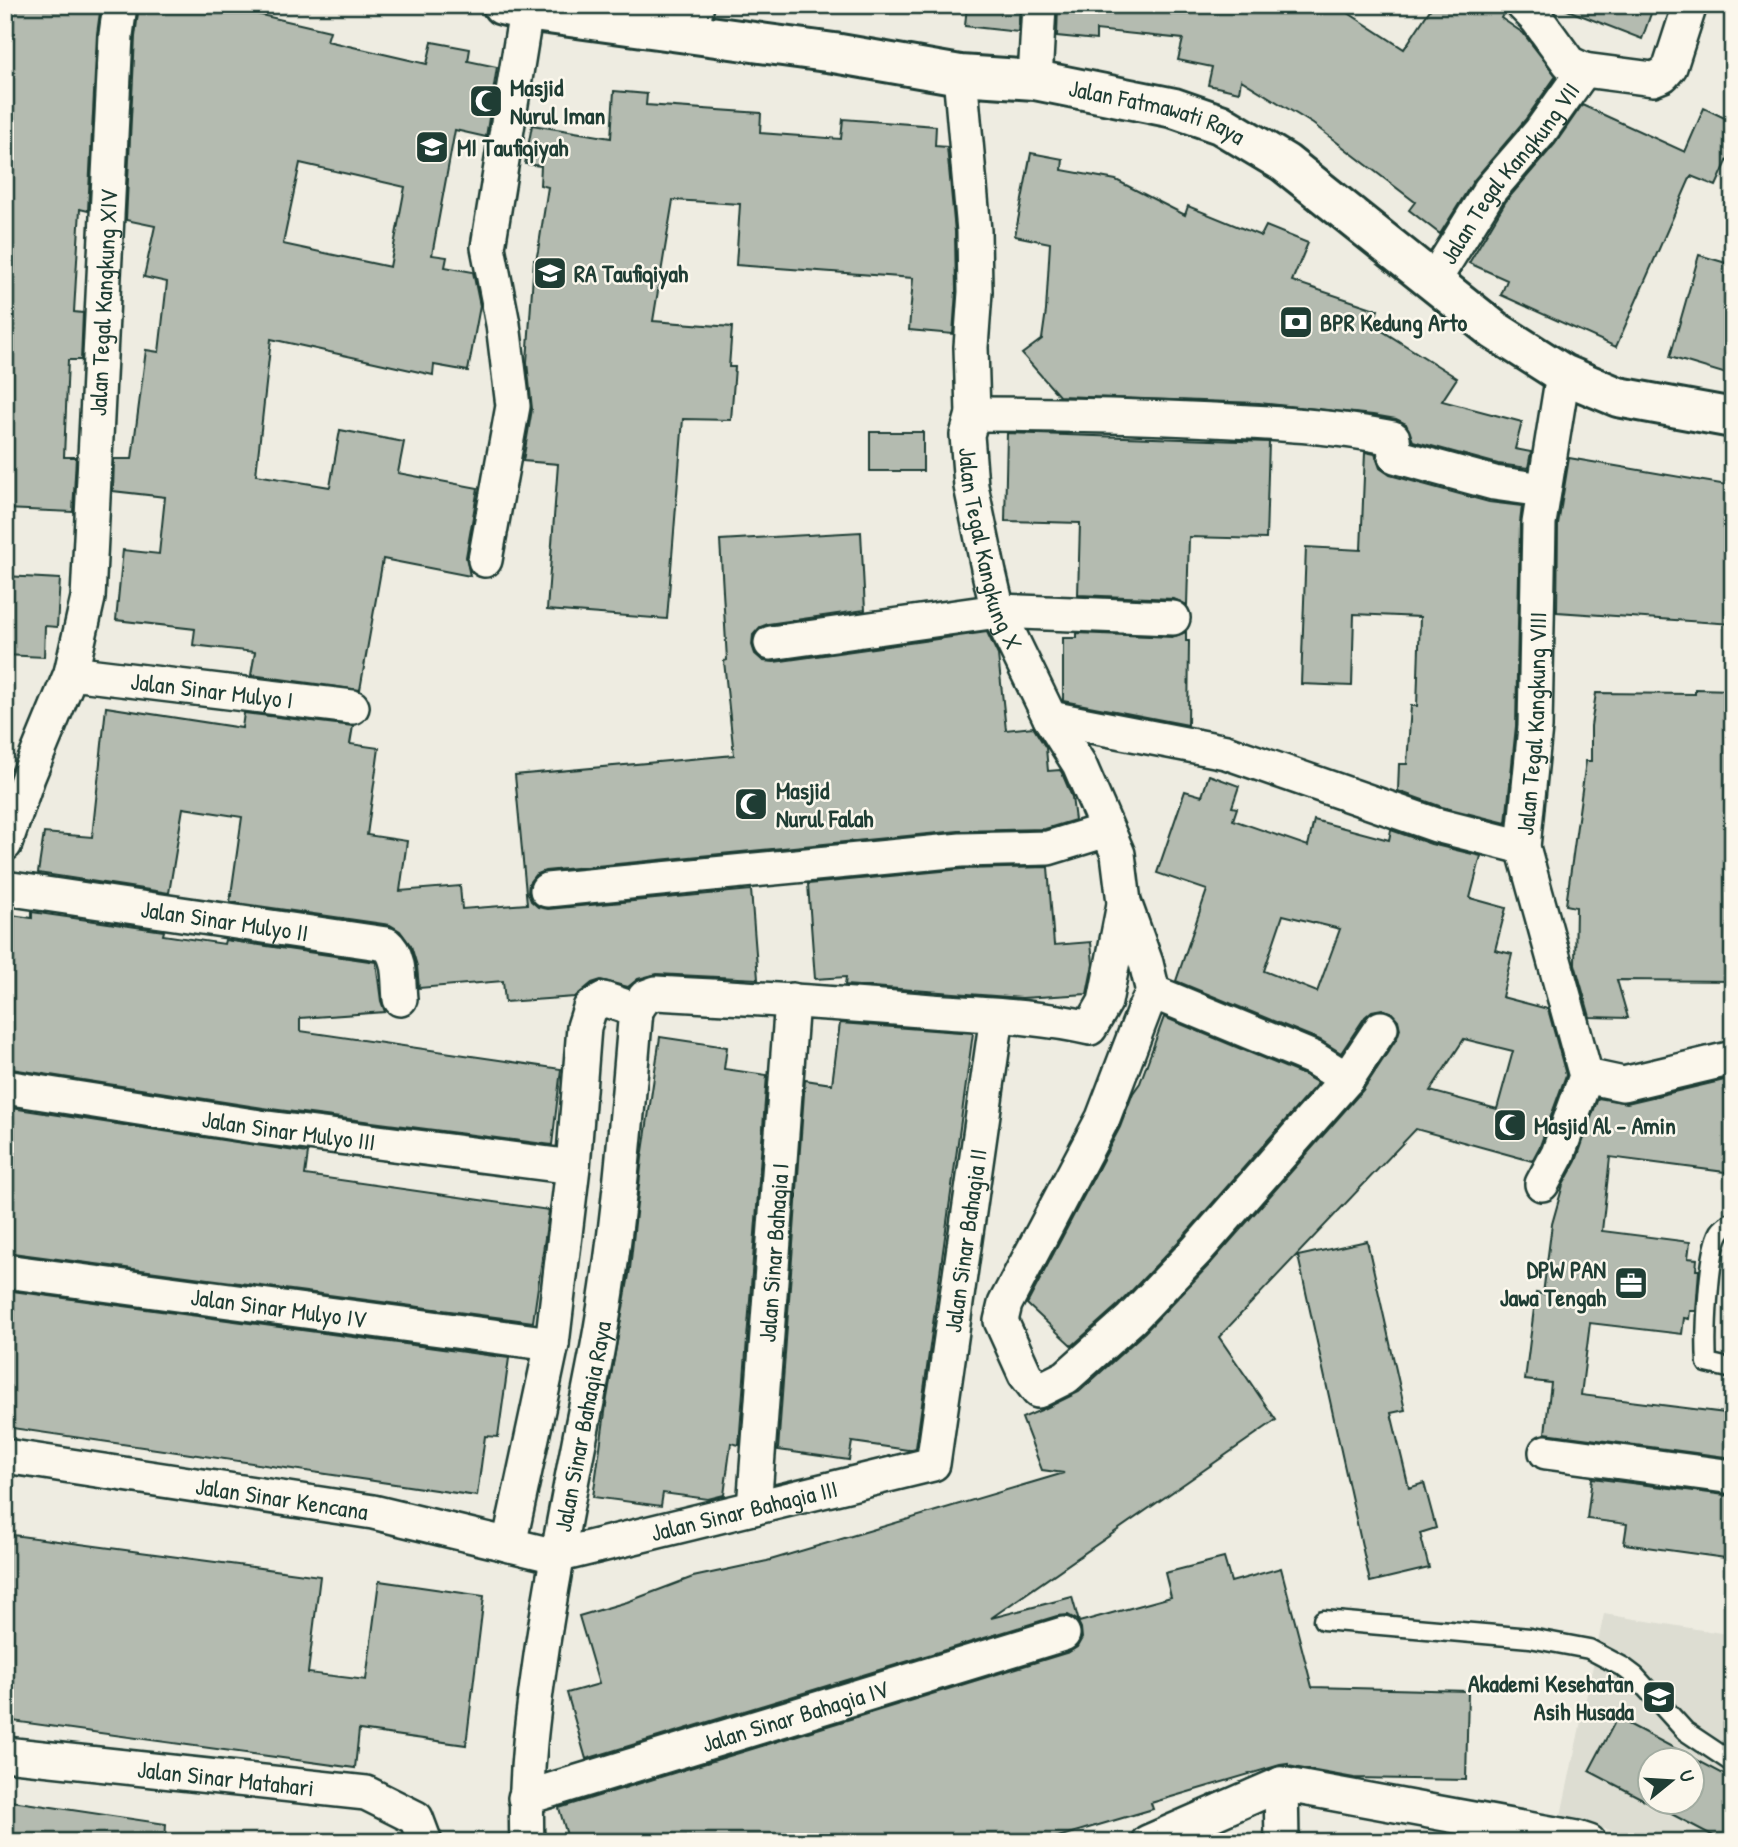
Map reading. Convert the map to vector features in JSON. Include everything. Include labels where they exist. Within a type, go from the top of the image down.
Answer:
[{"type":"main road","name":"Jalan Fatmawati Raya","points":[[514,8],[694,19],[834,53],[960,75],[1035,80],[1174,108],[1220,124],[1285,163],[1494,330],[1563,374],[1618,397],[1733,418]]},
{"type":"street","name":"Jalan Tegal Kangkung XIV","points":[[5,844],[71,673],[88,598],[116,35],[120,5]]},
{"type":"street","points":[[1035,80],[1039,5]]},
{"type":"street","name":"Jalan Tegal Kangkung VII","points":[[1434,281],[1490,190],[1540,132],[1584,70],[1569,62],[1537,19],[1523,5]]},
{"type":"street","points":[[1584,70],[1653,79],[1663,75],[1670,67],[1690,5]]},
{"type":"street","points":[[485,560],[513,406],[503,324],[488,247],[514,8]]},
{"type":"street","name":"Jalan Tegal Kangkung X","points":[[960,75],[974,231],[975,292],[971,347],[973,414],[967,435],[971,485],[998,611],[1050,718],[1079,764],[1118,854],[1124,902],[1146,963],[1153,992]]},
{"type":"street","name":"Jalan Tegal Kangkung VIII","points":[[1563,374],[1539,523],[1535,727],[1523,847],[1586,1076]]},
{"type":"street","points":[[973,414],[1112,415],[1305,424],[1351,429],[1393,438],[1395,456],[1494,483],[1544,490]]},
{"type":"street","points":[[771,643],[998,611],[1172,618]]},
{"type":"street","name":"Jalan Sinar Mulyo I","points":[[71,673],[352,707]]},
{"type":"street","points":[[1050,718],[1226,752],[1436,825],[1523,847]]},
{"type":"street","points":[[547,890],[961,850],[1048,848],[1107,830]]},
{"type":"street","name":"Jalan Sinar Mulyo II","points":[[5,888],[386,944],[396,957],[400,999]]},
{"type":"street","points":[[509,1545],[552,1344],[573,1167],[584,1027],[590,1008],[603,999],[636,1010],[645,998],[656,993],[792,1000],[997,1016],[1066,1022],[1090,1028],[1105,1002],[1124,902]]},
{"type":"street","points":[[1347,1079],[1312,1058],[1153,992],[1102,1118],[1005,1304],[1001,1321],[1025,1374],[1038,1391],[1066,1377],[1131,1319],[1205,1241],[1347,1079],[1381,1028]]},
{"type":"street","name":"Jalan Sinar Bahagia I","points":[[754,1508],[792,1000]]},
{"type":"street","name":"Jalan Sinar Bahagia Raya","points":[[527,1842],[525,1798],[528,1741],[556,1556],[597,1349],[619,1211],[636,1010]]},
{"type":"street","name":"Jalan Sinar Bahagia II","points":[[933,1464],[997,1016]]},
{"type":"street","points":[[1542,1184],[1558,1154],[1586,1076],[1623,1084],[1733,1058]]},
{"type":"street","name":"Jalan Sinar Mulyo III","points":[[5,1087],[260,1127],[573,1167]]},
{"type":"street","name":"Jalan Sinar Mulyo IV","points":[[5,1271],[552,1344]]},
{"type":"street","points":[[1546,1452],[1733,1477]]},
{"type":"street","name":"Jalan Sinar Kencana","points":[[5,1456],[373,1512],[556,1556]]},
{"type":"street","name":"Jalan Sinar Bahagia III","points":[[556,1556],[933,1464]]},
{"type":"street","name":"Jalan Sinar Bahagia IV","points":[[525,1798],[1063,1634]]},
{"type":"street","name":"Jalan Sinar Matahari","points":[[5,1755],[366,1793],[416,1818],[425,1842]]},
{"type":"street","points":[[1148,1842],[1281,1784],[1581,1840]]},
{"type":"street","points":[[1281,1784],[1282,1842]]},
{"type":"lane","points":[[1733,1221],[1721,1229],[1716,1244],[1704,1334],[1707,1363],[1733,1369]]},
{"type":"lane","points":[[1323,1620],[1530,1637],[1589,1649],[1635,1676],[1685,1731],[1733,1763]]},
{"type":"shaded area","name":"Akademi Kesehatan Asih Husada","points":[[1604,1614],[1733,1635],[1733,1842],[1671,1842],[1560,1820]]},
{"type":"building","points":[[5,5],[101,5],[97,34],[88,211],[80,209],[74,312],[83,313],[81,360],[68,360],[64,457],[76,457],[73,512],[5,509]]},
{"type":"building","points":[[139,5],[218,5],[330,31],[327,41],[427,64],[432,42],[470,49],[468,61],[497,67],[486,137],[455,130],[432,255],[447,257],[445,267],[473,272],[480,306],[468,371],[434,365],[433,375],[271,339],[256,475],[330,487],[340,430],[404,442],[398,473],[478,488],[466,557],[470,576],[383,559],[360,690],[251,675],[255,652],[193,645],[195,629],[116,620],[123,550],[159,554],[165,497],[113,491],[114,459],[132,459],[146,350],[159,352],[167,282],[144,277],[155,226],[126,220]],"holes":[[[300,163],[405,187],[390,267],[283,244]]]},
{"type":"building","points":[[967,5],[1020,5],[1018,32],[965,26]]},
{"type":"building","points":[[1058,5],[1336,5],[1404,49],[1433,5],[1504,5],[1505,11],[1501,18],[1523,33],[1556,76],[1525,120],[1474,180],[1440,234],[1409,210],[1415,202],[1313,124],[1241,80],[1239,92],[1208,85],[1212,67],[1178,60],[1183,39],[1096,30],[1096,40],[1057,36]]},
{"type":"building","points":[[1562,5],[1654,5],[1642,39],[1562,8]]},
{"type":"building","points":[[614,91],[647,94],[646,105],[761,113],[760,133],[841,139],[843,119],[936,126],[935,146],[947,147],[955,232],[956,291],[953,334],[909,330],[913,278],[736,265],[740,204],[673,200],[653,321],[732,327],[729,367],[735,367],[731,420],[683,419],[667,619],[547,610],[558,464],[523,461],[532,409],[527,362],[534,260],[538,251],[548,187],[540,185],[541,166],[525,164],[532,125],[611,138]]},
{"type":"building","points":[[1582,105],[1685,152],[1704,108],[1733,122],[1733,148],[1716,186],[1691,176],[1616,347],[1501,295],[1507,280],[1469,263],[1506,201],[1555,144]]},
{"type":"building","points":[[1031,153],[1063,159],[1062,170],[1116,180],[1185,215],[1188,206],[1261,236],[1266,226],[1308,243],[1292,281],[1378,310],[1373,325],[1457,378],[1442,401],[1522,422],[1515,449],[1531,452],[1528,468],[1498,464],[1413,441],[1406,424],[1396,419],[1373,415],[1259,403],[1059,396],[1022,354],[1042,339],[1050,243],[1015,236]]},
{"type":"building","points":[[1699,255],[1733,265],[1733,376],[1670,357]]},
{"type":"building","points":[[870,432],[923,432],[923,471],[870,471]]},
{"type":"building","points":[[1007,433],[1269,442],[1266,539],[1189,537],[1187,605],[1174,599],[1078,595],[1080,523],[1005,521]]},
{"type":"building","points":[[1365,452],[1375,454],[1380,468],[1390,475],[1489,502],[1522,506],[1516,726],[1506,823],[1442,807],[1398,791],[1399,764],[1407,764],[1411,706],[1417,706],[1420,617],[1354,614],[1352,686],[1301,684],[1306,547],[1361,550]]},
{"type":"building","points":[[1569,458],[1733,486],[1733,624],[1557,612],[1558,525]]},
{"type":"building","points":[[861,532],[865,610],[760,627],[753,635],[755,654],[763,661],[774,662],[987,632],[998,655],[1006,730],[1033,727],[1046,748],[1048,771],[1060,770],[1062,773],[1072,797],[1075,820],[1045,829],[959,831],[545,871],[535,875],[529,883],[531,901],[538,907],[548,909],[751,890],[758,979],[657,974],[638,979],[628,987],[601,980],[592,983],[575,997],[505,1002],[503,981],[419,988],[417,966],[411,946],[400,931],[390,925],[230,902],[242,817],[183,808],[169,893],[38,873],[44,833],[92,837],[106,707],[242,728],[244,713],[353,726],[350,744],[379,748],[367,835],[407,841],[400,891],[460,886],[462,909],[527,904],[515,775],[734,755],[724,661],[727,660],[720,540]]},
{"type":"building","points":[[5,576],[60,579],[57,627],[45,626],[44,657],[5,655]]},
{"type":"building","points":[[1186,632],[1186,641],[1189,641],[1188,725],[1063,701],[1063,638],[1077,638],[1077,633],[1172,637]]},
{"type":"building","points":[[1695,689],[1733,690],[1733,981],[1617,980],[1628,1018],[1590,1017],[1575,964],[1576,907],[1566,905],[1586,761],[1591,761],[1591,726],[1596,693],[1695,694]]},
{"type":"building","points":[[1209,775],[1239,786],[1232,807],[1237,808],[1233,820],[1308,846],[1314,820],[1389,840],[1391,830],[1431,844],[1481,856],[1470,898],[1506,908],[1495,950],[1512,954],[1502,997],[1548,1009],[1566,1075],[1532,1161],[1416,1129],[1219,1337],[1276,1420],[991,1618],[1072,1597],[1079,1622],[1171,1597],[1165,1573],[1224,1558],[1231,1582],[1281,1568],[1312,1687],[1468,1691],[1466,1780],[1354,1778],[1288,1764],[1280,1765],[1151,1803],[1153,1809],[1041,1842],[569,1842],[559,1808],[1069,1652],[1077,1647],[1082,1638],[1077,1620],[1068,1615],[1057,1616],[586,1759],[567,1693],[599,1684],[579,1616],[627,1602],[693,1577],[767,1561],[1064,1473],[1042,1470],[1022,1418],[1079,1392],[1145,1332],[1210,1264],[1363,1090],[1397,1038],[1400,1029],[1398,1020],[1391,1012],[1382,1009],[1372,1011],[1341,1053],[1320,1040],[1176,981],[1207,890],[1157,873],[1185,791],[1202,796]],"holes":[[[1283,915],[1340,929],[1317,992],[1264,971]],[[1464,1039],[1513,1051],[1497,1109],[1430,1091]]]},
{"type":"building","points":[[1048,867],[1054,945],[1091,942],[1093,964],[1087,994],[1022,998],[845,985],[846,977],[815,979],[808,884],[962,869]]},
{"type":"building","points":[[32,912],[164,931],[163,935],[224,944],[225,940],[376,962],[385,1012],[300,1018],[300,1031],[561,1069],[552,1145],[263,1108],[5,1068],[5,914],[32,918]]},
{"type":"building","points":[[1164,1017],[1318,1083],[1182,1238],[1118,1305],[1072,1346],[1027,1304],[1120,1127],[1133,1093],[1140,1083]]},
{"type":"building","points":[[840,1023],[973,1033],[916,1448],[908,1450],[852,1442],[849,1460],[778,1450],[805,1080],[832,1084]]},
{"type":"building","points":[[660,1037],[727,1047],[724,1069],[767,1075],[739,1445],[731,1443],[724,1495],[708,1499],[663,1493],[661,1506],[593,1497],[630,1269],[642,1158]]},
{"type":"building","points":[[1733,1078],[1733,1173],[1610,1157],[1602,1231],[1690,1242],[1688,1258],[1697,1259],[1696,1270],[1699,1270],[1696,1311],[1690,1311],[1689,1319],[1684,1318],[1682,1334],[1590,1323],[1581,1395],[1733,1414],[1733,1458],[1545,1433],[1551,1383],[1525,1380],[1536,1293],[1543,1294],[1552,1224],[1563,1185],[1576,1161],[1598,1098],[1627,1103]]},
{"type":"building","points":[[5,1107],[308,1153],[305,1175],[549,1210],[533,1322],[5,1252]]},
{"type":"building","points":[[1367,1241],[1405,1410],[1391,1413],[1409,1488],[1424,1483],[1436,1528],[1420,1533],[1429,1568],[1370,1582],[1298,1256]]},
{"type":"building","points":[[5,1290],[509,1358],[498,1437],[485,1436],[477,1496],[5,1427]]},
{"type":"building","points":[[1592,1478],[1733,1496],[1733,1559],[1624,1544],[1627,1524],[1587,1519]]},
{"type":"building","points":[[5,1534],[320,1576],[308,1673],[366,1680],[379,1581],[484,1596],[466,1745],[359,1730],[355,1768],[5,1720]]},
{"type":"building","points":[[1617,1718],[1668,1745],[1636,1745],[1636,1796],[1589,1771]]},
{"type":"building","points":[[1706,1765],[1733,1779],[1733,1842],[1725,1842],[1673,1815],[1706,1815]]},
{"type":"building","points":[[5,1800],[166,1824],[165,1842],[5,1842]]},
{"type":"place","name":"Masjid Nurul Iman","points":[[486,101]]},
{"type":"place","name":"MI Taufiqiyah","points":[[432,147]]},
{"type":"place","name":"RA Taufiqiyah","points":[[550,273]]},
{"type":"place","name":"BPR Kedung Arto","points":[[1296,322]]},
{"type":"place","name":"Masjid Nurul Falah","points":[[751,804]]},
{"type":"place","name":"Masjid Al - Amin","points":[[1510,1125]]},
{"type":"place","name":"DPW PAN Jawa Tengah","points":[[1631,1283]]},
{"type":"place","name":"Akademi Kesehatan Asih Husada","points":[[1659,1697]]}]
